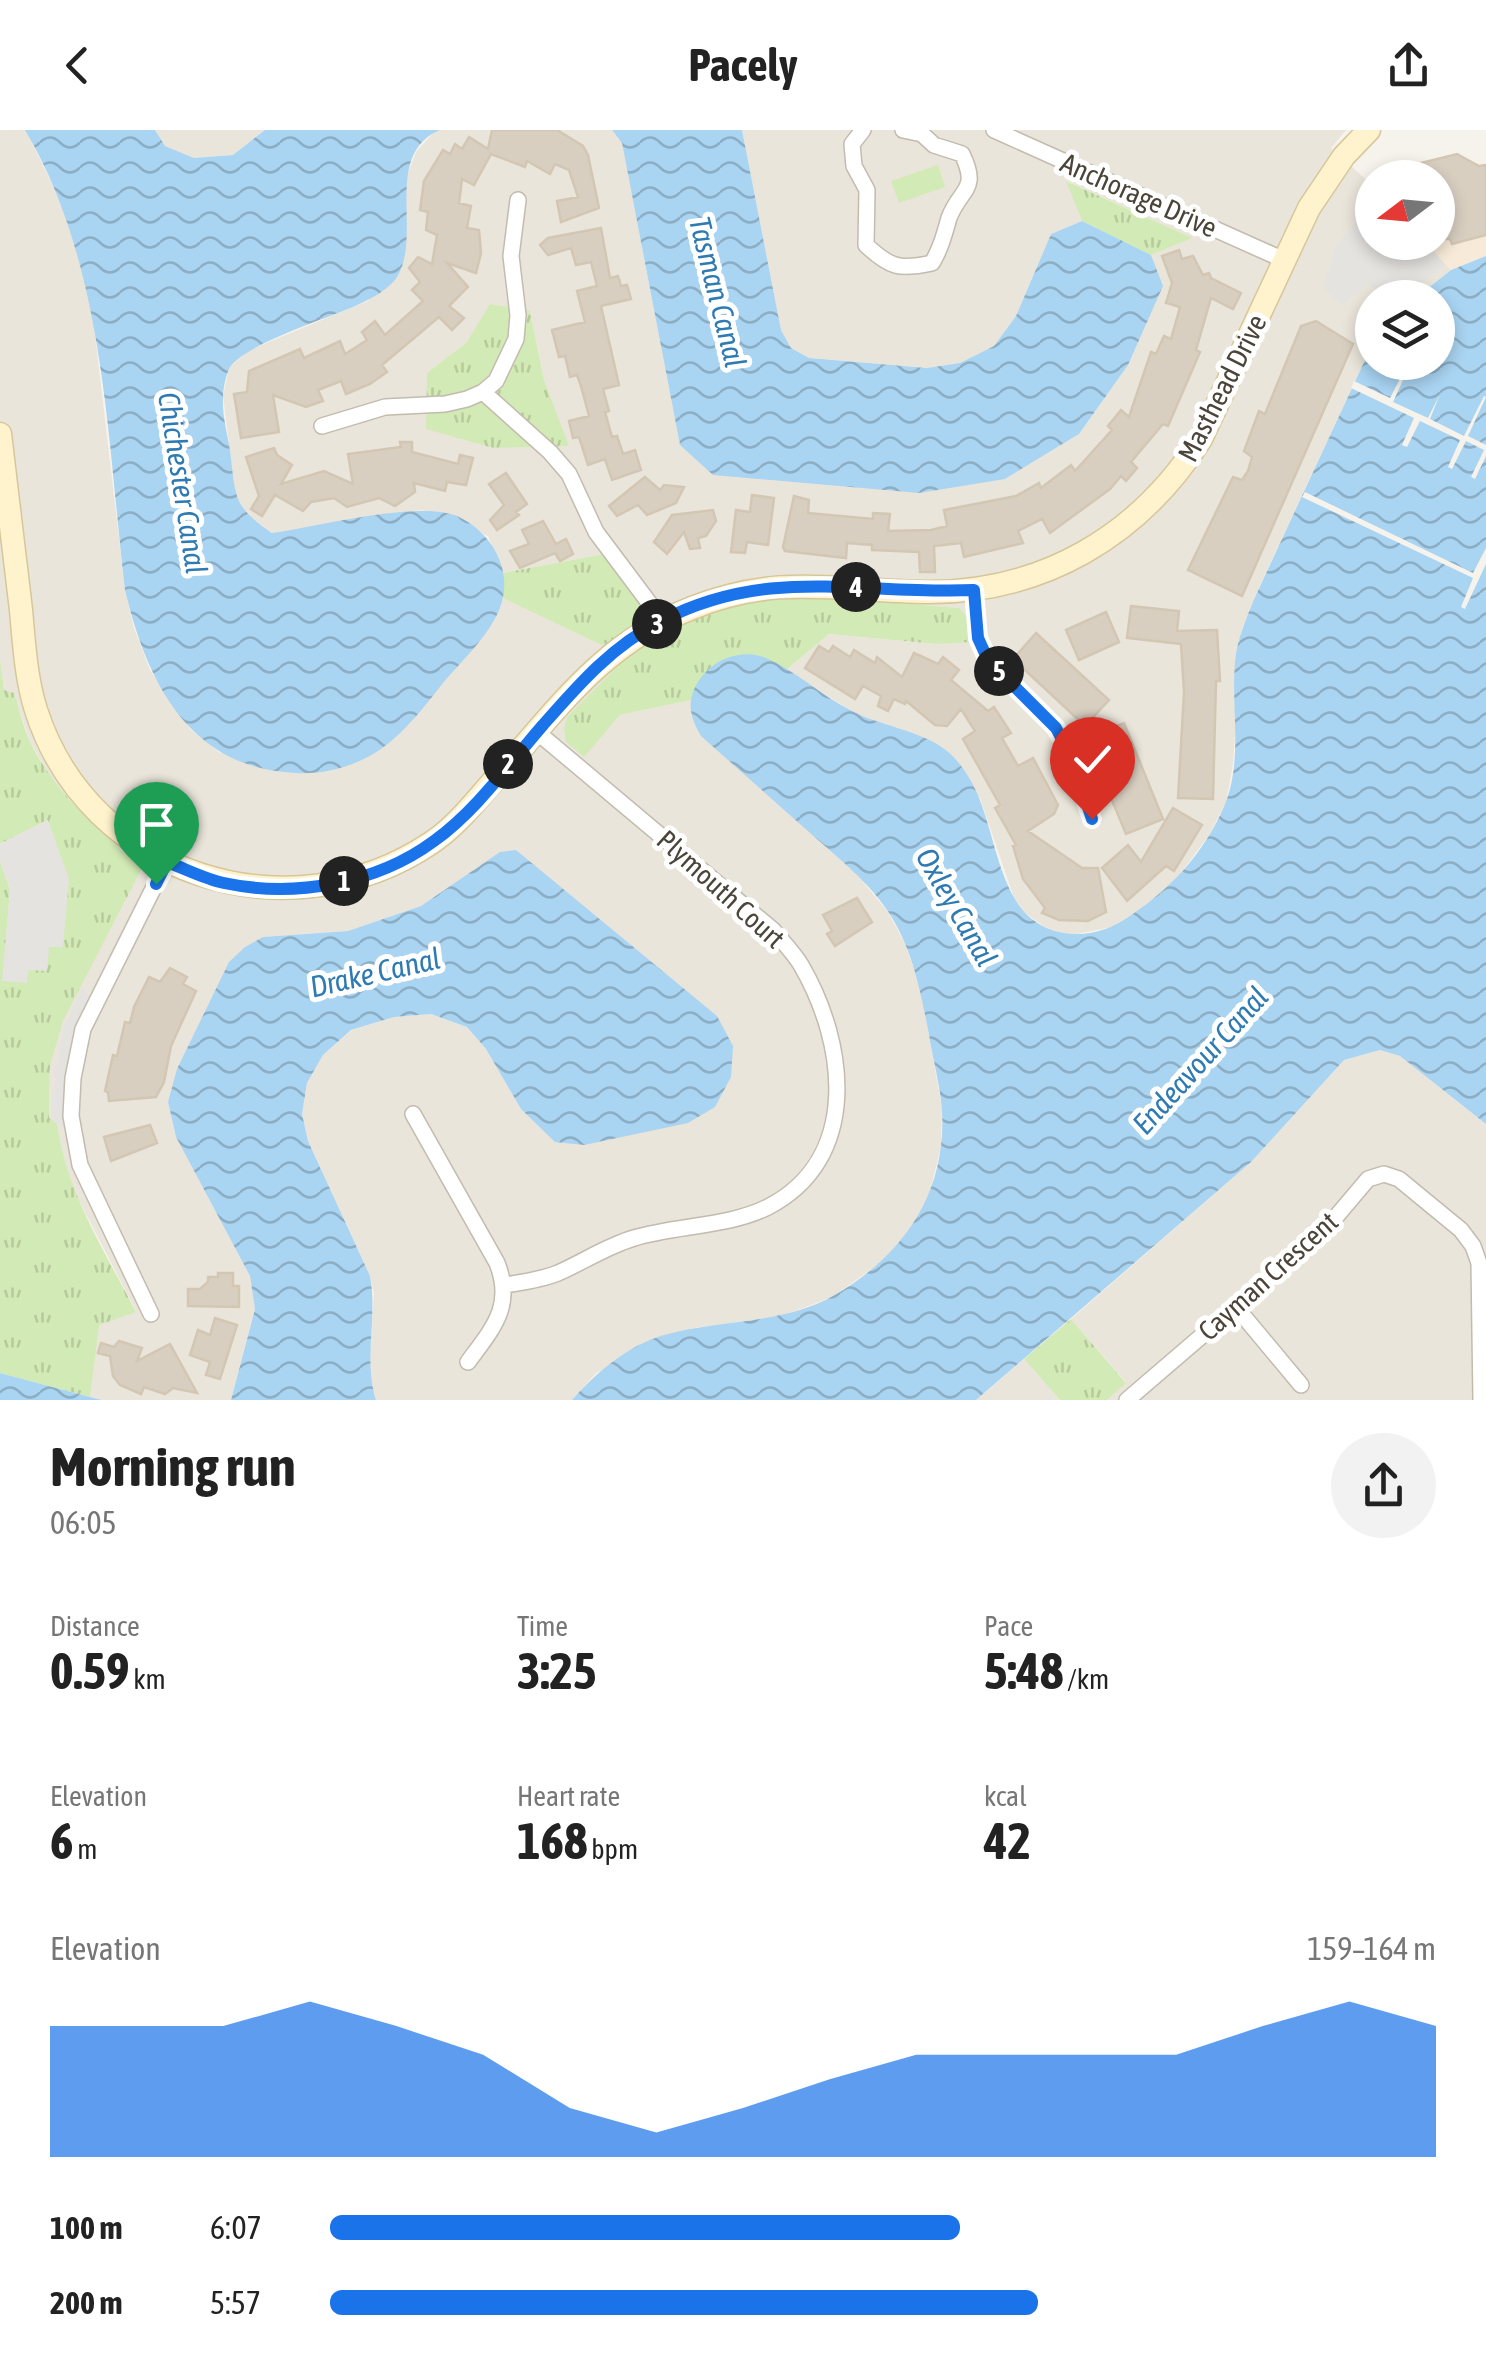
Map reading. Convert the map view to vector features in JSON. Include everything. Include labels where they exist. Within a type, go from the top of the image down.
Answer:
[{"type":"street","points":[[863,130],[852,144],[854,166],[867,190],[866,245],[886,263],[908,268],[932,263],[942,246],[950,214],[969,189],[970,170],[962,154],[934,145],[923,132],[903,130]]},
{"type":"street","name":"Anchorage Drive","points":[[994,130],[1284,260]]},
{"type":"street","name":"Masthead Drive","points":[[0,434],[35,709],[50,746],[98,813],[126,837],[167,862],[221,882],[267,889],[357,878],[392,865],[433,842],[460,820],[595,666],[662,620],[730,594],[784,585],[926,592],[974,590],[1019,580],[1069,562],[1111,538],[1178,474],[1200,439],[1309,208],[1344,156],[1369,130]]},
{"type":"street","points":[[322,426],[385,407],[445,404],[482,392],[496,380],[516,338],[518,314],[511,256],[518,200]]},
{"type":"street","points":[[482,392],[569,474],[596,532],[662,620]]},
{"type":"street","points":[[974,590],[978,638],[988,660],[1056,728],[1071,756],[1092,819]]},
{"type":"street","name":"Plymouth Court","points":[[506,1285],[555,1274],[624,1241],[661,1230],[737,1218],[788,1196],[812,1174],[833,1134],[838,1090],[820,1002],[800,962],[773,930],[537,732]]},
{"type":"street","points":[[151,1314],[80,1165],[72,1097],[83,1030],[167,862]]},
{"type":"street","points":[[413,1114],[497,1262],[506,1285],[500,1310],[468,1362]]},
{"type":"street","name":"Cayman Crescent","points":[[1128,1400],[1324,1232],[1368,1179],[1384,1174],[1399,1179],[1461,1230],[1473,1246],[1479,1264],[1482,1400]]},
{"type":"street","points":[[1236,1307],[1301,1385]]},
{"type":"shaded area","points":[[0,130],[25,130],[28,134],[63,207],[80,257],[94,326],[125,590],[150,670],[190,729],[220,753],[491,624],[503,598],[628,657],[583,756],[620,715],[691,700],[692,717],[853,870],[888,912],[920,986],[942,1108],[941,1147],[930,1191],[913,1227],[880,1263],[832,1297],[782,1316],[693,1328],[596,1373],[572,1400],[376,1400],[369,1378],[374,1294],[370,1276],[308,1141],[302,1114],[307,1083],[323,1055],[352,1030],[394,1017],[431,1014],[467,1027],[486,1049],[521,1109],[517,850],[501,852],[421,906],[348,931],[263,937],[168,1102],[176,1137],[250,1276],[255,1308],[231,1400],[90,1397],[98,1324],[136,1311],[73,1189],[61,1154],[57,1122],[49,1119],[50,1066],[62,1021],[142,868],[94,826],[50,777],[30,742],[14,694],[4,690],[0,659]]},
{"type":"shaded area","points":[[155,130],[265,130],[233,155],[194,158],[165,146]]},
{"type":"shaded area","points":[[440,130],[612,130],[622,143],[680,445],[1005,479],[1079,434],[1128,365],[1162,287],[1151,255],[1191,238],[1067,181],[1082,221],[1051,234],[1016,316],[994,346],[960,363],[927,368],[809,358],[791,348],[781,330],[742,130],[1346,130],[1331,148],[1355,170],[1355,260],[1442,260],[1451,270],[1438,280],[1355,280],[1356,380],[1242,630],[1233,764],[1226,802],[1209,835],[1175,881],[1149,904],[1112,927],[1067,936],[1045,927],[1025,913],[1014,898],[980,798],[882,725],[786,670],[829,634],[936,644],[959,608],[803,595],[666,632],[604,554],[503,573],[488,536],[422,510],[273,533],[245,515],[235,492],[223,396],[229,368],[247,351],[368,301],[406,246],[406,179],[416,152]],"holes":[[[530,311],[544,380],[568,446],[427,373],[467,342]]]},
{"type":"shaded area","points":[[1355,223],[1355,260],[1441,260],[1445,264],[1426,280],[1355,280],[1355,294],[1342,305],[1323,288],[1336,245]]},
{"type":"shaded area","points":[[1486,235],[1486,256],[1451,270],[1442,260],[1455,260],[1455,243]]},
{"type":"shaded area","points":[[48,820],[69,879],[63,947],[49,947],[47,971],[28,970],[27,983],[2,981],[10,889],[0,861],[0,844]]},
{"type":"shaded area","points":[[83,986],[90,996],[71,1043],[64,1097],[65,1127],[53,1122],[53,1077],[64,1027]]},
{"type":"shaded area","points":[[1380,1050],[1400,1056],[1486,1124],[1486,1400],[1107,1400],[1126,1382],[1071,1319],[1251,1162],[1344,1060]]},
{"type":"shaded area","points":[[1024,1359],[1060,1400],[976,1400],[993,1386]]},
{"type":"green space","points":[[938,165],[945,187],[899,203],[891,181]]},
{"type":"green space","points":[[1066,181],[1192,238],[1151,255],[1082,221]]},
{"type":"green space","points":[[490,304],[530,311],[544,380],[569,446],[493,448],[426,429],[427,373],[467,342]]},
{"type":"green space","points":[[604,554],[666,632],[724,607],[804,595],[959,608],[968,618],[971,642],[936,644],[829,634],[786,670],[765,658],[700,681],[691,700],[620,715],[584,757],[566,742],[567,717],[627,657],[503,598],[503,573]]},
{"type":"green space","points":[[0,659],[4,690],[14,693],[29,740],[54,781],[81,812],[142,868],[63,1021],[50,1066],[49,1118],[57,1122],[77,1196],[136,1312],[99,1325],[90,1397],[0,1373],[0,861],[10,889],[3,981],[28,970],[48,820],[0,844]]},
{"type":"green space","points":[[1071,1319],[1126,1383],[1107,1400],[1060,1400],[1024,1359]]},
{"type":"water","name":"Chichester Canal","points":[[25,130],[155,130],[165,146],[194,158],[233,155],[265,130],[440,130],[423,141],[412,157],[404,260],[393,282],[365,302],[287,333],[239,358],[230,367],[224,390],[224,417],[238,499],[249,515],[272,533],[368,516],[442,512],[470,523],[488,540],[500,560],[503,597],[487,632],[407,727],[372,755],[351,765],[317,772],[258,767],[227,755],[200,737],[178,714],[161,687],[146,657],[125,590],[107,413],[87,294],[52,182]]},
{"type":"water","name":"Tasman Canal","points":[[612,130],[742,130],[781,330],[791,348],[809,358],[927,368],[960,363],[994,346],[1016,316],[1051,234],[1082,221],[1151,255],[1163,286],[1128,365],[1079,434],[1005,479],[919,493],[713,475],[680,445],[622,143]]},
{"type":"water","points":[[1486,256],[1486,1124],[1400,1056],[1380,1050],[1344,1060],[1251,1162],[976,1400],[572,1400],[614,1361],[650,1340],[685,1330],[793,1312],[833,1296],[880,1262],[900,1241],[916,1219],[937,1168],[942,1140],[940,1091],[919,988],[897,927],[881,901],[852,870],[701,736],[693,719],[691,700],[701,678],[730,657],[742,654],[766,658],[850,710],[937,744],[962,767],[973,784],[999,863],[1016,901],[1026,913],[1037,923],[1064,933],[1093,932],[1122,921],[1182,871],[1206,840],[1225,804],[1234,770],[1234,680],[1240,637],[1356,380],[1455,380],[1455,280],[1438,280],[1451,270]]},
{"type":"water","name":"Drake Canal","points":[[516,850],[717,1016],[733,1046],[731,1077],[715,1107],[688,1123],[584,1145],[555,1142],[521,1109],[486,1049],[467,1027],[431,1014],[394,1017],[351,1030],[323,1055],[307,1083],[302,1114],[308,1141],[370,1276],[371,1369],[376,1400],[231,1400],[255,1309],[250,1276],[176,1137],[168,1102],[177,1069],[229,962],[263,937],[348,931],[421,906],[500,852]]},
{"type":"water","points":[[0,1373],[90,1397],[102,1400],[0,1400]]},
{"type":"pier","points":[[1403,380],[1393,402],[1428,418],[1440,394],[1430,419],[1464,436],[1486,397],[1468,436],[1486,445],[1486,456],[1475,479],[1471,477],[1484,450],[1466,441],[1452,469],[1448,467],[1460,440],[1420,421],[1407,447],[1402,445],[1414,418],[1351,388],[1354,381],[1390,398]]},
{"type":"pier","points":[[1305,492],[1473,573],[1486,548],[1486,564],[1465,609],[1461,607],[1473,578],[1302,497]]},
{"type":"building","points":[[492,130],[557,130],[583,146],[599,208],[561,222],[557,201],[578,197],[569,170],[555,164],[550,174],[527,161],[525,167],[491,154],[474,185],[462,179],[459,203],[471,206],[467,228],[479,230],[481,253],[476,273],[447,263],[468,287],[449,306],[464,318],[452,330],[439,317],[382,365],[387,372],[346,394],[341,381],[318,390],[323,401],[306,407],[273,395],[279,432],[241,438],[234,394],[247,392],[249,371],[300,349],[304,358],[340,341],[345,354],[367,340],[362,332],[375,321],[385,335],[423,301],[412,290],[420,282],[409,268],[418,257],[432,264],[437,235],[426,230],[428,212],[420,210],[424,181],[443,150],[450,154],[455,144],[462,149],[469,137],[488,149]]},
{"type":"building","points":[[1457,154],[1479,166],[1486,165],[1486,235],[1455,243],[1455,160],[1433,160]]},
{"type":"building","points":[[601,228],[610,278],[618,276],[621,286],[627,285],[631,299],[601,306],[619,385],[603,389],[609,411],[605,412],[612,437],[617,436],[623,454],[635,450],[641,470],[612,480],[605,459],[588,465],[579,437],[573,438],[569,421],[589,416],[577,375],[570,377],[565,356],[559,357],[552,330],[585,322],[577,291],[597,286],[591,262],[576,265],[571,248],[548,255],[540,245],[548,238]]},
{"type":"building","points":[[1179,250],[1182,259],[1193,256],[1203,275],[1209,273],[1211,278],[1241,293],[1233,309],[1211,298],[1196,350],[1200,352],[1168,426],[1163,424],[1131,462],[1137,468],[1126,481],[1121,476],[1110,489],[1050,533],[1042,519],[1018,531],[1023,543],[964,557],[961,543],[934,546],[935,572],[920,572],[919,552],[872,550],[872,545],[847,543],[846,558],[785,551],[794,496],[809,500],[808,513],[873,519],[873,513],[890,514],[888,531],[931,530],[947,526],[944,510],[1016,496],[1039,483],[1041,488],[1071,465],[1075,471],[1112,430],[1108,426],[1121,410],[1129,417],[1151,352],[1156,354],[1164,336],[1171,339],[1180,307],[1166,303],[1172,283],[1162,256]]},
{"type":"building","points":[[1316,321],[1353,344],[1242,596],[1188,570],[1233,477],[1242,480],[1248,471],[1252,457],[1244,451],[1259,411],[1265,414],[1301,326]]},
{"type":"building","points":[[400,442],[412,442],[412,452],[458,464],[460,455],[473,458],[466,485],[447,482],[445,491],[414,483],[415,492],[395,506],[379,498],[347,507],[334,498],[311,502],[303,511],[275,495],[262,516],[251,509],[259,496],[246,457],[274,448],[277,455],[292,465],[281,484],[324,471],[353,484],[348,454],[401,447]]},
{"type":"building","points":[[506,473],[527,504],[516,512],[519,515],[497,530],[490,520],[504,505],[489,484]]},
{"type":"building","points":[[645,477],[660,490],[664,485],[684,487],[676,503],[647,515],[638,505],[617,516],[609,506]]},
{"type":"building","points":[[752,495],[774,498],[768,545],[747,542],[745,553],[731,552],[736,510],[750,512]]},
{"type":"building","points":[[713,510],[716,521],[706,536],[698,538],[700,548],[690,549],[684,532],[667,554],[654,542],[672,515]]},
{"type":"building","points":[[543,521],[556,544],[566,539],[573,554],[560,561],[555,553],[520,568],[510,551],[529,544],[522,530]]},
{"type":"building","points":[[1131,606],[1179,611],[1177,631],[1217,630],[1220,681],[1216,681],[1213,799],[1178,798],[1184,692],[1181,644],[1127,638]]},
{"type":"building","points":[[1106,612],[1119,642],[1079,660],[1066,630]]},
{"type":"building","points":[[1036,633],[1109,700],[1085,726],[1013,659]]},
{"type":"building","points":[[819,646],[829,652],[833,646],[850,657],[854,650],[875,663],[877,657],[902,677],[914,653],[938,664],[943,657],[959,670],[951,680],[988,711],[994,707],[1011,733],[1002,738],[1018,766],[1033,758],[1058,805],[1054,814],[1028,831],[1082,868],[1098,868],[1106,912],[1088,921],[1059,920],[1042,913],[1045,908],[1023,879],[1013,846],[1016,845],[995,808],[1000,805],[963,739],[975,731],[961,709],[947,726],[935,725],[906,701],[905,704],[894,699],[888,711],[878,706],[881,696],[863,686],[855,699],[805,668]]},
{"type":"building","points":[[1124,723],[1163,819],[1126,834],[1086,738]]},
{"type":"building","points":[[1173,808],[1202,825],[1174,871],[1166,866],[1127,901],[1102,868],[1128,845],[1141,862]]},
{"type":"building","points":[[857,898],[872,922],[835,946],[827,934],[832,931],[823,915]]},
{"type":"building","points":[[170,968],[187,977],[183,984],[196,991],[171,1046],[164,1082],[156,1097],[109,1101],[105,1091],[125,1022],[130,1023],[149,977],[160,982]]},
{"type":"building","points":[[150,1125],[157,1143],[111,1161],[104,1137]]},
{"type":"building","points":[[218,1273],[233,1273],[233,1286],[239,1286],[239,1307],[188,1306],[188,1289],[200,1289],[208,1277],[218,1277]]},
{"type":"building","points":[[215,1318],[237,1325],[220,1379],[206,1375],[210,1362],[190,1355],[198,1330],[210,1335]]},
{"type":"building","points":[[119,1341],[142,1348],[137,1361],[170,1344],[197,1393],[173,1388],[165,1394],[144,1387],[141,1394],[120,1385],[113,1376],[110,1356],[98,1353],[101,1343],[114,1347]]},
{"type":"route","points":[[156,884],[167,862],[221,882],[267,889],[316,886],[357,878],[392,865],[433,842],[460,820],[595,666],[633,637],[662,620],[730,594],[799,584],[926,592],[974,590],[978,638],[988,660],[1056,728],[1071,756],[1092,819]]},
{"type":"water label","name":"Oxley Canal","points":[[957,907]]},
{"type":"water label","name":"Endeavour Canal","points":[[1200,1060]]}]
